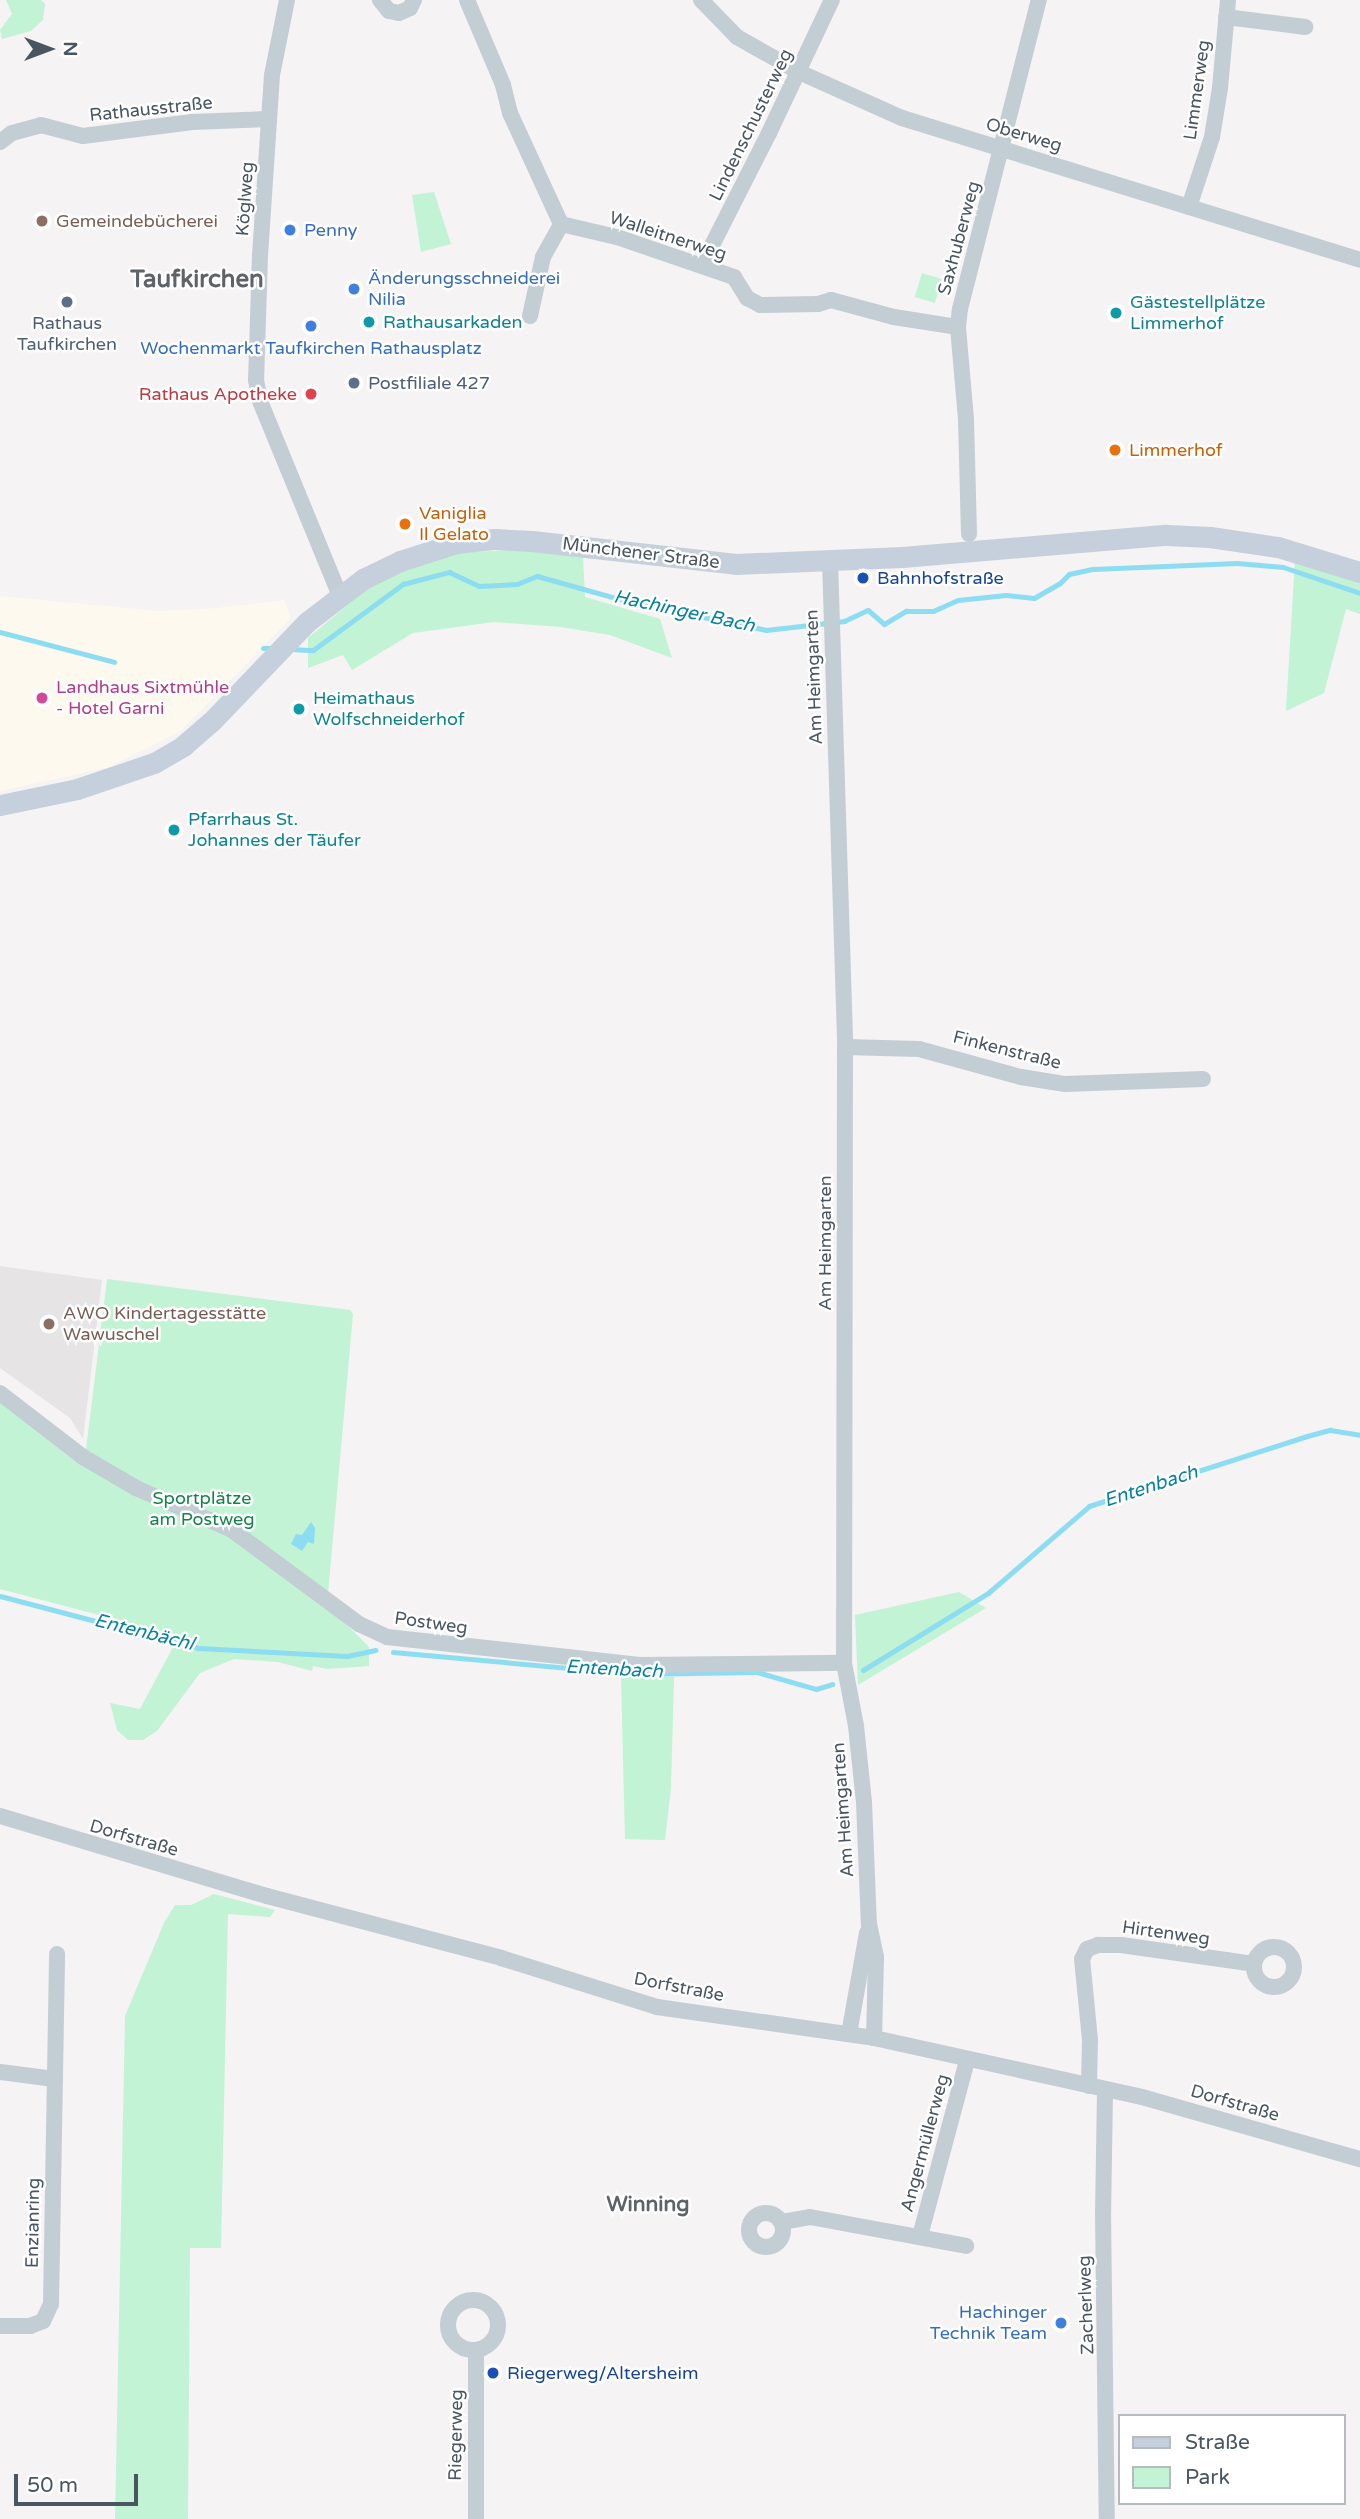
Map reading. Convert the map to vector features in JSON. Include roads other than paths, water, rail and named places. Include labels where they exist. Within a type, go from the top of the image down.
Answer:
[{"type":"main road","name":"Münchener Straße","points":[[0,805],[88,786],[154,763],[183,746],[211,722],[307,622],[363,579],[433,549],[495,539],[736,564],[830,561],[1166,535],[1258,543],[1360,572]]},
{"type":"street","name":"Köglweg","points":[[287,0],[272,75],[256,349],[257,391],[340,596]]},
{"type":"street","points":[[380,0],[389,11],[399,13],[410,8],[414,0]]},
{"type":"street","points":[[467,0],[503,85],[510,113],[561,224],[543,257],[530,316]]},
{"type":"street","name":"Oberweg","points":[[701,0],[737,37],[799,72],[902,118],[1360,260]]},
{"type":"street","name":"Lindenschusterweg","points":[[702,265],[832,0]]},
{"type":"street","name":"Saxhuberweg","points":[[970,534],[965,419],[957,327],[963,290],[1003,148],[1039,0]]},
{"type":"street","name":"Limmerweg","points":[[1189,206],[1212,137],[1220,88],[1228,0]]},
{"type":"street","points":[[1226,18],[1305,27]]},
{"type":"street","name":"Rathausstraße","points":[[0,142],[12,133],[41,125],[83,136],[192,122],[270,119]]},
{"type":"street","name":"Walleitnerweg","points":[[561,224],[617,237],[734,277],[747,298],[760,305],[818,304],[831,300],[894,317],[957,327]]},
{"type":"street","name":"Am Heimgarten","points":[[830,561],[845,1047],[844,1663],[856,1726],[864,1802],[869,1924],[876,1957],[874,2038]]},
{"type":"street","name":"Finkenstraße","points":[[845,1047],[919,1049],[1021,1077],[1065,1084],[1203,1079]]},
{"type":"street","name":"Postweg","points":[[0,1393],[83,1457],[136,1488],[232,1531],[359,1624],[387,1637],[639,1665],[844,1663]]},
{"type":"street","name":"Dorfstraße","points":[[0,1816],[267,1896],[501,1958],[657,2007],[874,2038],[1213,2116],[1360,2159]]},
{"type":"street","name":"Am Heimgarten","points":[[849,2034],[869,1924]]},
{"type":"street","name":"Hirtenweg","points":[[1097,2088],[1082,1959],[1087,1949],[1097,1945],[1121,1945],[1254,1965]]},
{"type":"street","name":"Enzianring","points":[[0,2326],[30,2326],[43,2321],[51,2304],[57,1954]]},
{"type":"street","name":"Angermüllerweg","points":[[920,2236],[967,2060]]},
{"type":"street","points":[[0,2073],[55,2079]]},
{"type":"street","name":"Zacherlweg","points":[[1097,2088],[1102,2212],[1107,2519]]},
{"type":"street","name":"Angermüllerweg","points":[[782,2222],[810,2217],[965,2246]]},
{"type":"street","name":"Riegerweg","points":[[476,2350],[476,2519]]},
{"type":"water","points":[[311,1522],[315,1528],[314,1544],[308,1542],[302,1551],[291,1544],[296,1534],[302,1535]]},
{"type":"waterway","name":"Hachinger Bach","points":[[291,649],[313,650],[403,584],[449,572],[479,586],[517,584],[537,576],[630,602],[766,630],[844,621],[868,610],[884,624],[906,611],[933,611],[958,600],[1006,595],[1034,598],[1060,583],[1069,574],[1093,569],[1237,563],[1283,567],[1360,593]]},
{"type":"waterway","name":"Hachinger Bach","points":[[0,632],[114,662]]},
{"type":"waterway","name":"Hachinger Bach","points":[[263,648],[274,648]]},
{"type":"waterway","name":"Entenbach","points":[[863,1670],[988,1593],[1089,1506],[1307,1436],[1330,1430],[1360,1435]]},
{"type":"waterway","name":"Entenbächl","points":[[0,1596],[198,1648],[347,1656],[375,1650]]},
{"type":"waterway","name":"Entenbach","points":[[393,1652],[633,1674],[757,1672],[816,1689],[832,1684]]},
{"type":"place","name":"Gemeindebücherei","points":[[42,221]]},
{"type":"place","name":"Penny","points":[[290,230]]},
{"type":"place","name":"Änderungsschneiderei Nilia","points":[[354,289]]},
{"type":"place","name":"Rathaus Taufkirchen","points":[[67,302]]},
{"type":"place","name":"Gästestellplätze Limmerhof","points":[[1116,313]]},
{"type":"place","name":"Rathausarkaden","points":[[369,322]]},
{"type":"place","name":"Wochenmarkt Taufkirchen Rathausplatz","points":[[311,326]]},
{"type":"place","name":"Postfiliale 427","points":[[354,383]]},
{"type":"place","name":"Rathaus Apotheke","points":[[311,394]]},
{"type":"place","name":"Limmerhof","points":[[1115,450]]},
{"type":"place","name":"Vaniglia Il Gelato","points":[[405,524]]},
{"type":"place","name":"Bahnhofstraße","points":[[863,578]]},
{"type":"place","name":"Landhaus Sixtmühle - Hotel Garni","points":[[42,698]]},
{"type":"place","name":"Heimathaus Wolfschneiderhof","points":[[299,709]]},
{"type":"place","name":"Pfarrhaus St. Johannes der Täufer","points":[[174,830]]},
{"type":"place","name":"AWO Kindertagesstätte Wawuschel","points":[[49,1324]]},
{"type":"place","name":"Hachinger Technik Team","points":[[1061,2323]]},
{"type":"place","name":"Riegerweg/Altersheim","points":[[493,2373]]},
{"type":"district","name":"Taufkirchen","points":[[197,280]]},
{"type":"district","name":"Winning","points":[[648,2205]]},
{"type":"park label","name":"Sportplätze am Postweg","points":[[202,1509]]}]
